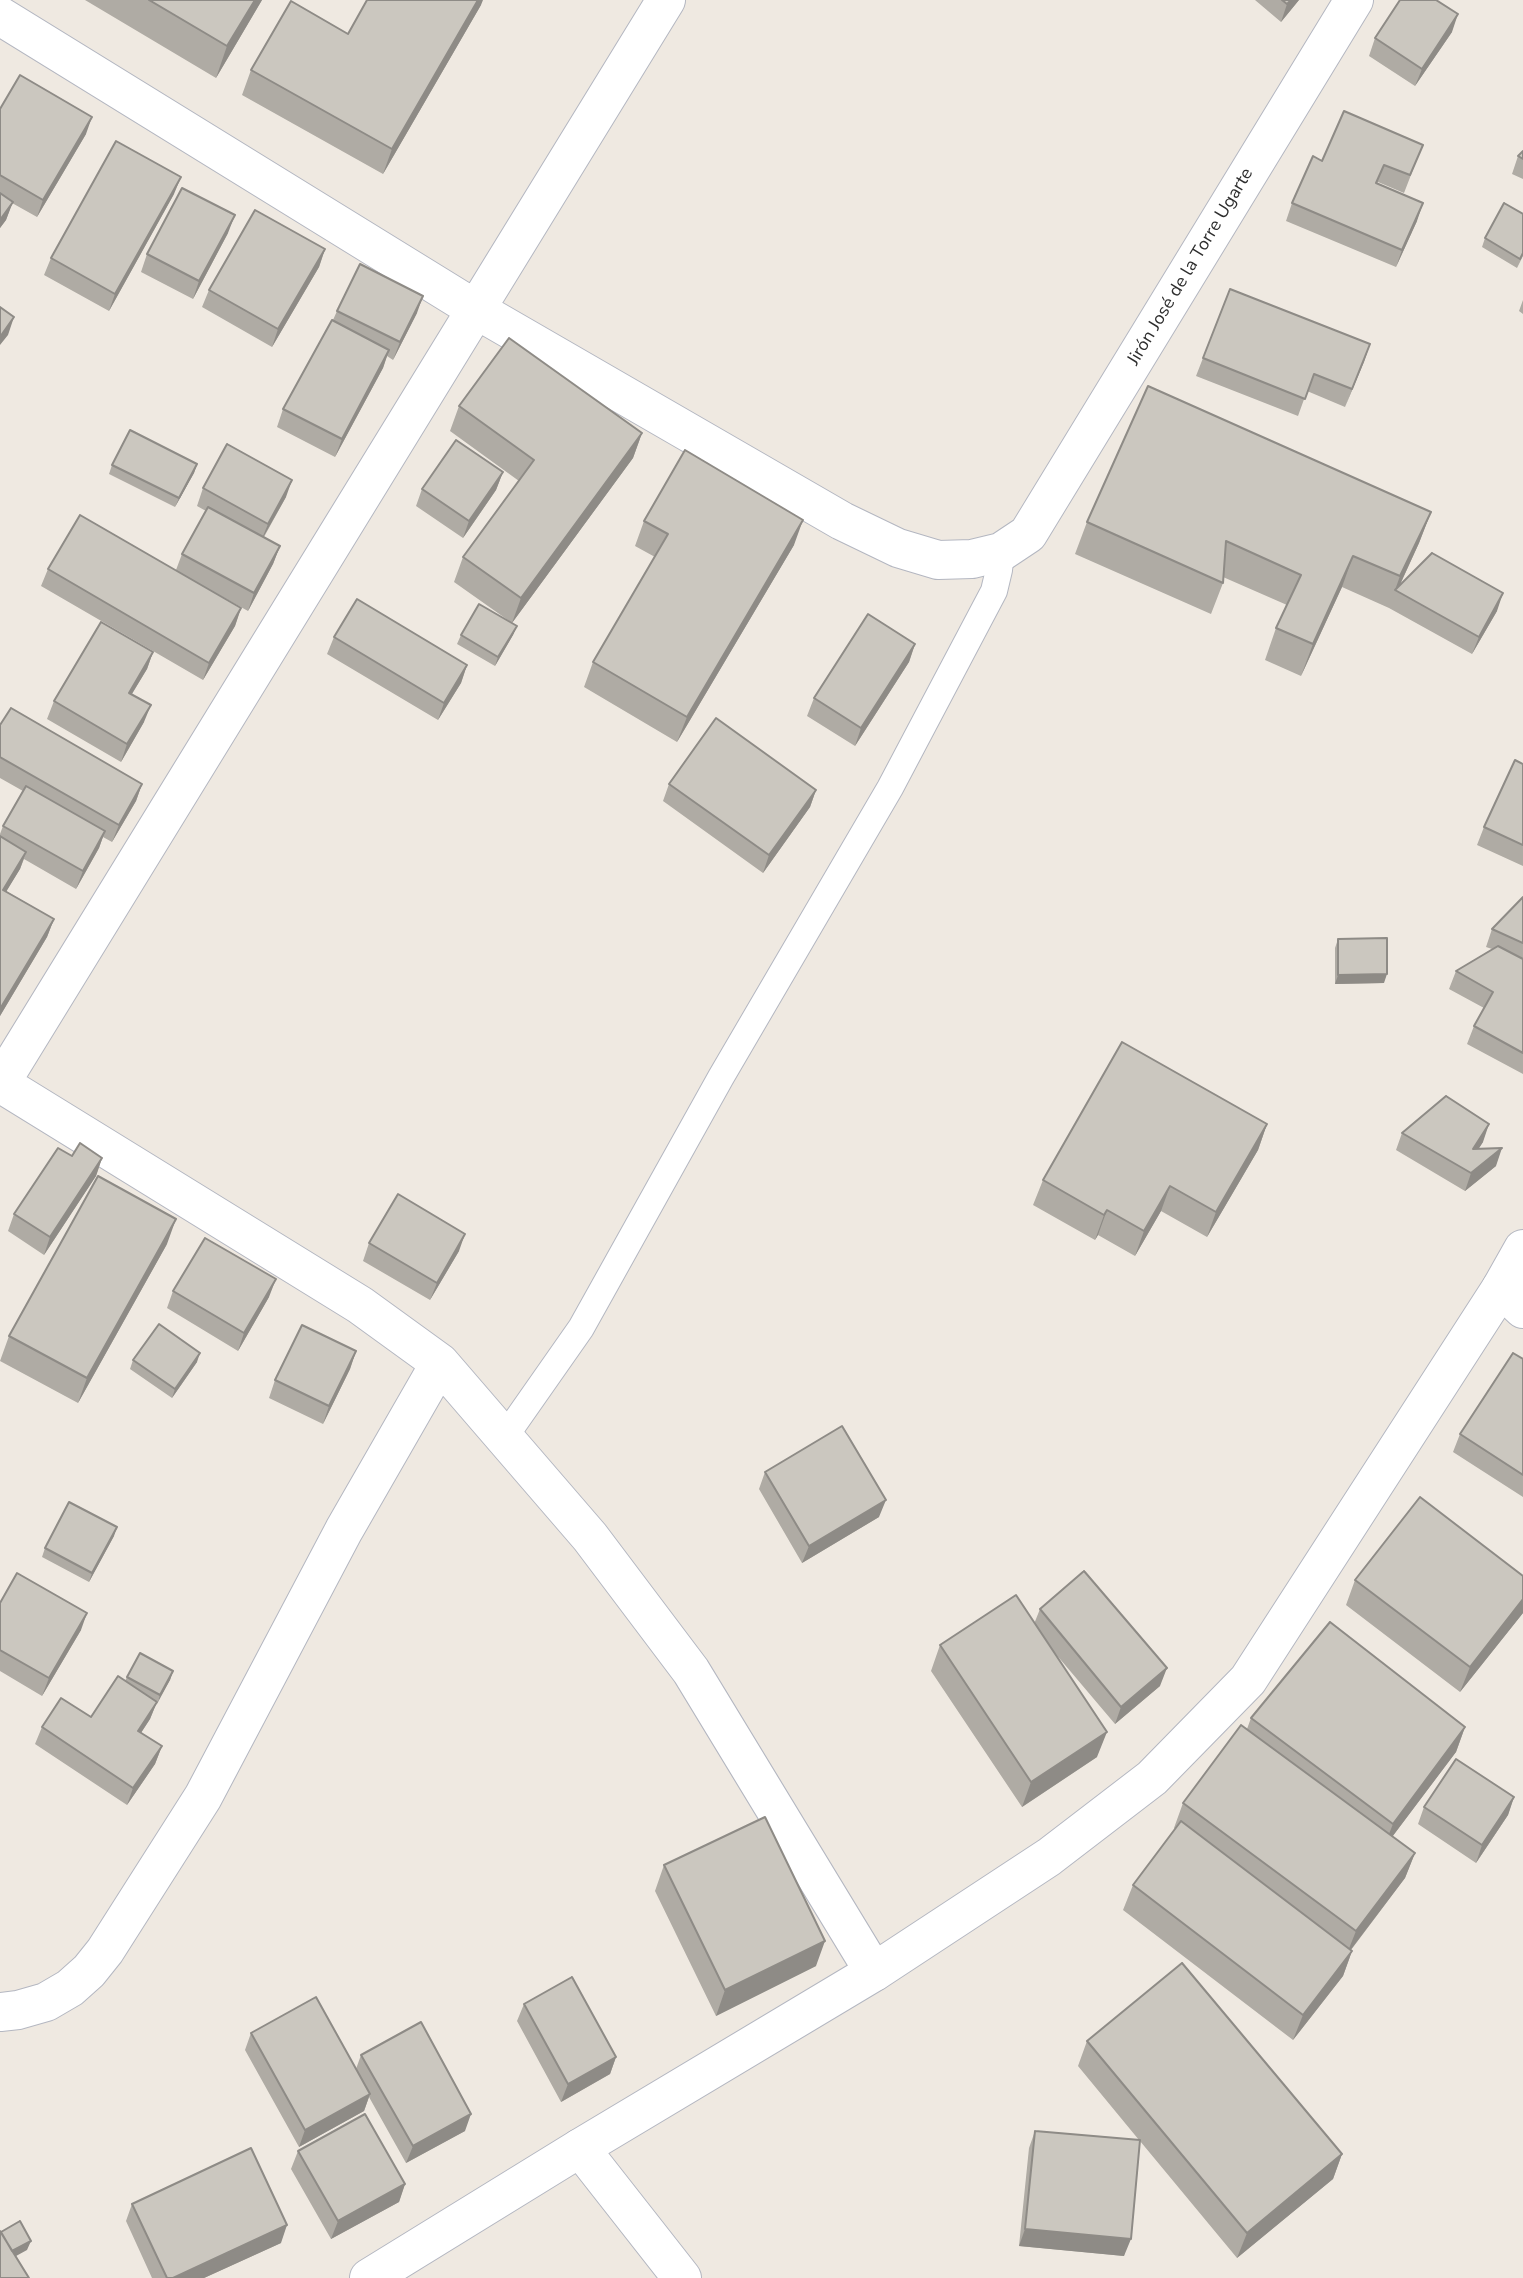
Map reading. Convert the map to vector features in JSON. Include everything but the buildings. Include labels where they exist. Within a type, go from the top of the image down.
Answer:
[{"type":"street","points":[[666,0],[0,1084],[360,1305],[440,1363],[590,1537],[691,1671],[874,1972]]},
{"type":"street","name":"Jirón José de la Torre Ugarte","points":[[1015,543],[1354,0]]},
{"type":"street","points":[[0,16],[475,310],[842,521],[898,548],[938,560],[972,559],[1015,543]]},
{"type":"street","points":[[369,2278],[874,1972],[1049,1857],[1152,1778],[1248,1680],[1512,1298],[1523,1249]]},
{"type":"street","points":[[0,2012],[19,2010],[46,2001],[70,1988],[89,1971],[105,1951],[203,1797],[344,1530],[440,1363]]},
{"type":"street","points":[[580,2148],[682,2278]]},
{"type":"lane","points":[[504,1438],[581,1328],[721,1077],[890,788],[994,591],[999,570],[1015,543]]}]
